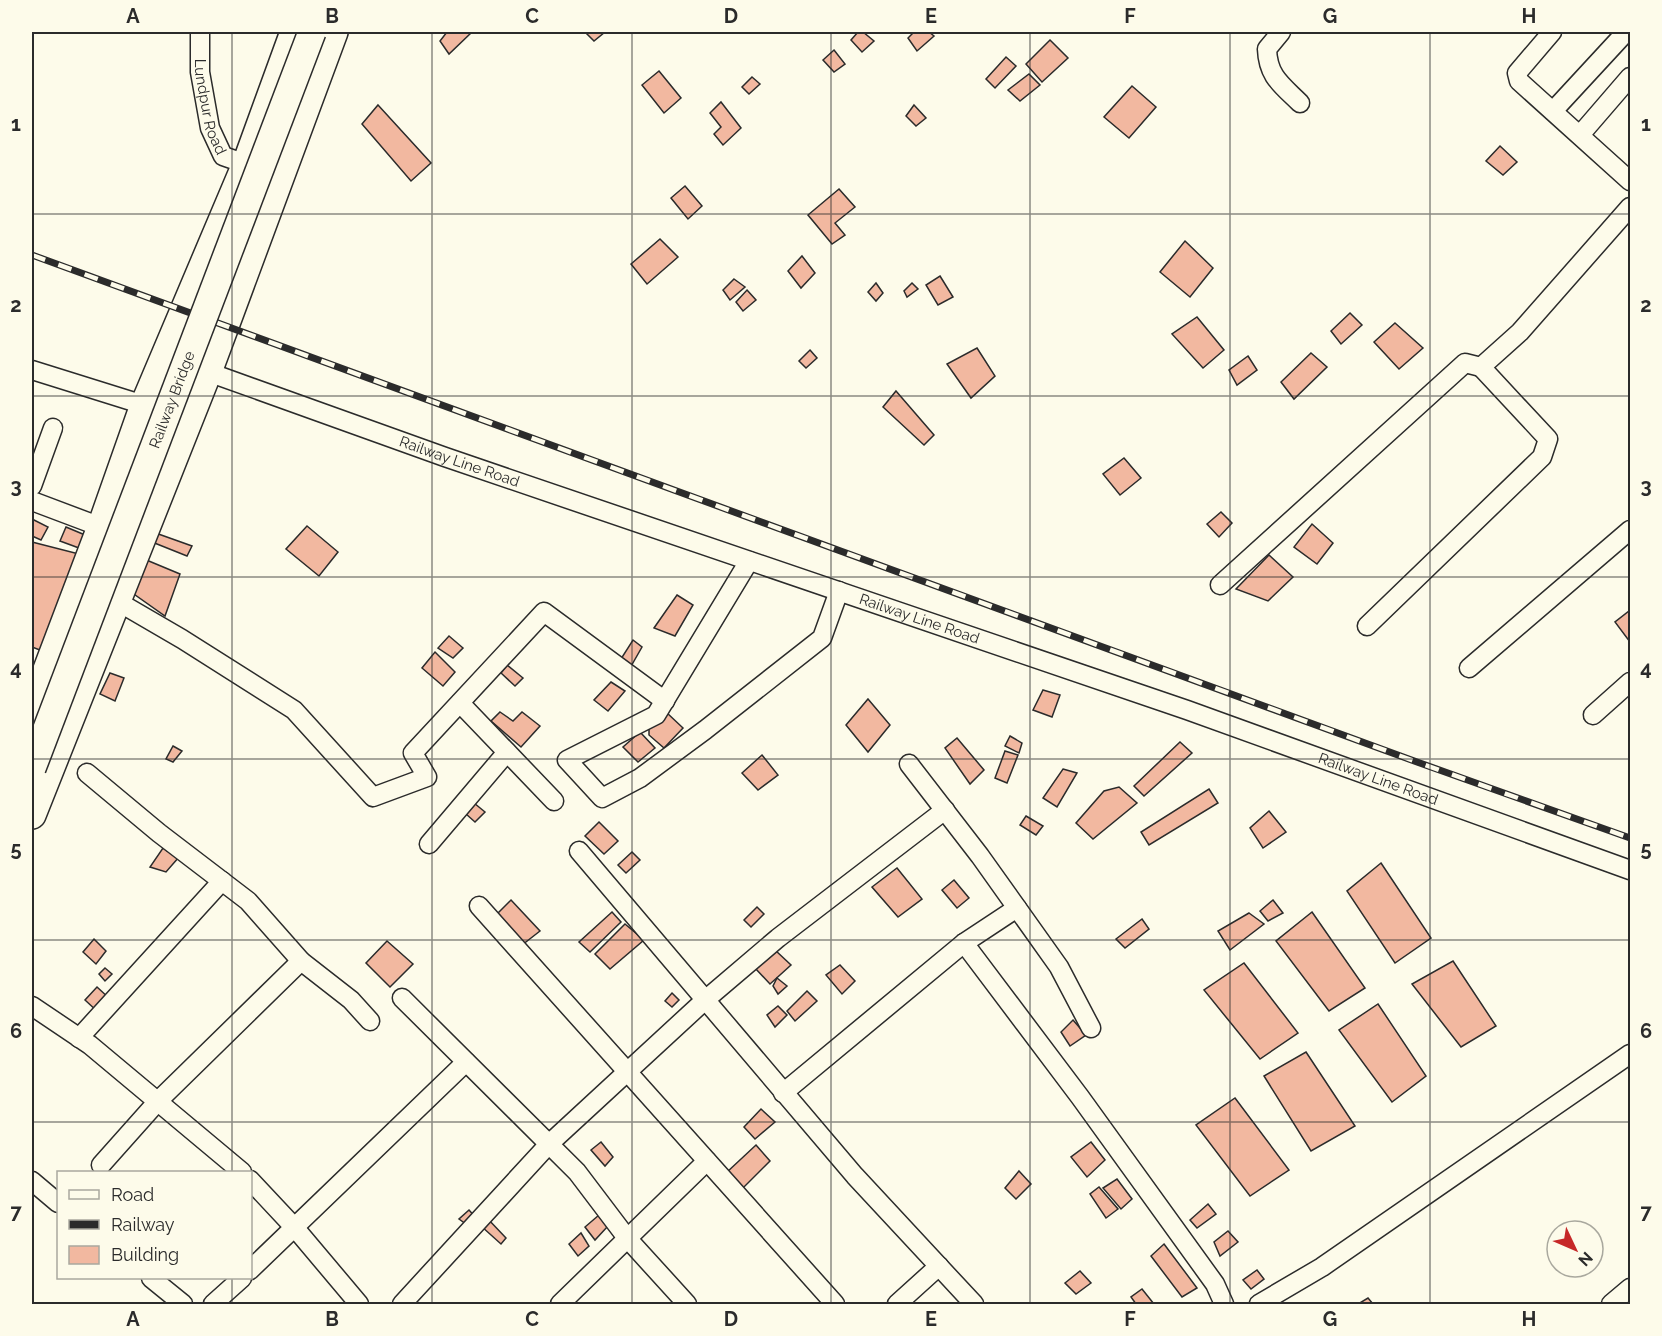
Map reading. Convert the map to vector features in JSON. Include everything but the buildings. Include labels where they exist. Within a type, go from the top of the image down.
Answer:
[{"type":"main road","points":[[32,709],[101,527],[144,405],[246,164],[294,32]]},
{"type":"main road","name":"Railway Bridge","points":[[32,768],[312,32]]},
{"type":"main road","points":[[32,815],[115,600],[208,372],[334,32]]},
{"type":"street","name":"Lundpur Road","points":[[200,32],[200,72],[210,128],[223,156],[246,164]]},
{"type":"street","points":[[1281,32],[1267,49],[1267,63],[1272,76],[1300,103]]},
{"type":"street","points":[[1552,32],[1517,73],[1520,81],[1630,181]]},
{"type":"street","points":[[1553,111],[1626,32]]},
{"type":"street","points":[[1580,135],[1630,78]]},
{"type":"street","points":[[1481,367],[1520,332],[1630,207]]},
{"type":"street","points":[[1220,585],[1465,363],[1481,367],[1548,440],[1542,458],[1367,627]]},
{"type":"street","points":[[32,370],[144,405]]},
{"type":"street","name":"Railway Line Road","points":[[208,372],[445,457],[1186,710],[1630,870]]},
{"type":"street","points":[[32,486],[53,428]]},
{"type":"street","points":[[32,501],[101,527]]},
{"type":"street","points":[[1469,668],[1630,530]]},
{"type":"street","points":[[750,561],[656,715],[567,760],[602,798],[640,778],[822,638],[839,591]]},
{"type":"street","points":[[115,600],[182,639],[294,710],[373,797],[427,777],[413,753],[544,612],[665,701]]},
{"type":"street","points":[[1593,715],[1630,682]]},
{"type":"street","points":[[460,703],[554,801]]},
{"type":"street","points":[[429,844],[507,752]]},
{"type":"street","points":[[909,764],[1059,967],[1091,1028]]},
{"type":"street","points":[[87,773],[159,833],[248,901],[301,961],[351,1000],[370,1021]]},
{"type":"street","points":[[402,1305],[549,1144],[704,1001],[778,938],[945,810]]},
{"type":"street","points":[[579,851],[704,1001],[855,1176],[974,1305]]},
{"type":"street","points":[[79,1038],[222,881]]},
{"type":"street","points":[[479,906],[835,1305]]},
{"type":"street","points":[[783,1092],[964,943],[1017,908]]},
{"type":"street","points":[[964,943],[1209,1275],[1224,1305]]},
{"type":"street","points":[[101,1165],[158,1101],[301,961]]},
{"type":"street","points":[[402,998],[578,1172],[627,1238],[685,1304]]},
{"type":"street","points":[[32,1006],[79,1038],[158,1101],[240,1171]]},
{"type":"street","points":[[1259,1305],[1322,1268],[1630,1054]]},
{"type":"street","points":[[252,1267],[466,1062]]},
{"type":"street","points":[[560,1305],[707,1161]]},
{"type":"street","points":[[32,1181],[57,1202]]},
{"type":"street","points":[[252,1182],[295,1228],[357,1304]]},
{"type":"street","points":[[897,1305],[939,1266]]},
{"type":"street","points":[[152,1279],[183,1305]]},
{"type":"street","points":[[213,1305],[241,1279]]},
{"type":"street","points":[[1611,1305],[1630,1288]]},
{"type":"railway","points":[[32,255],[1630,838]]}]
